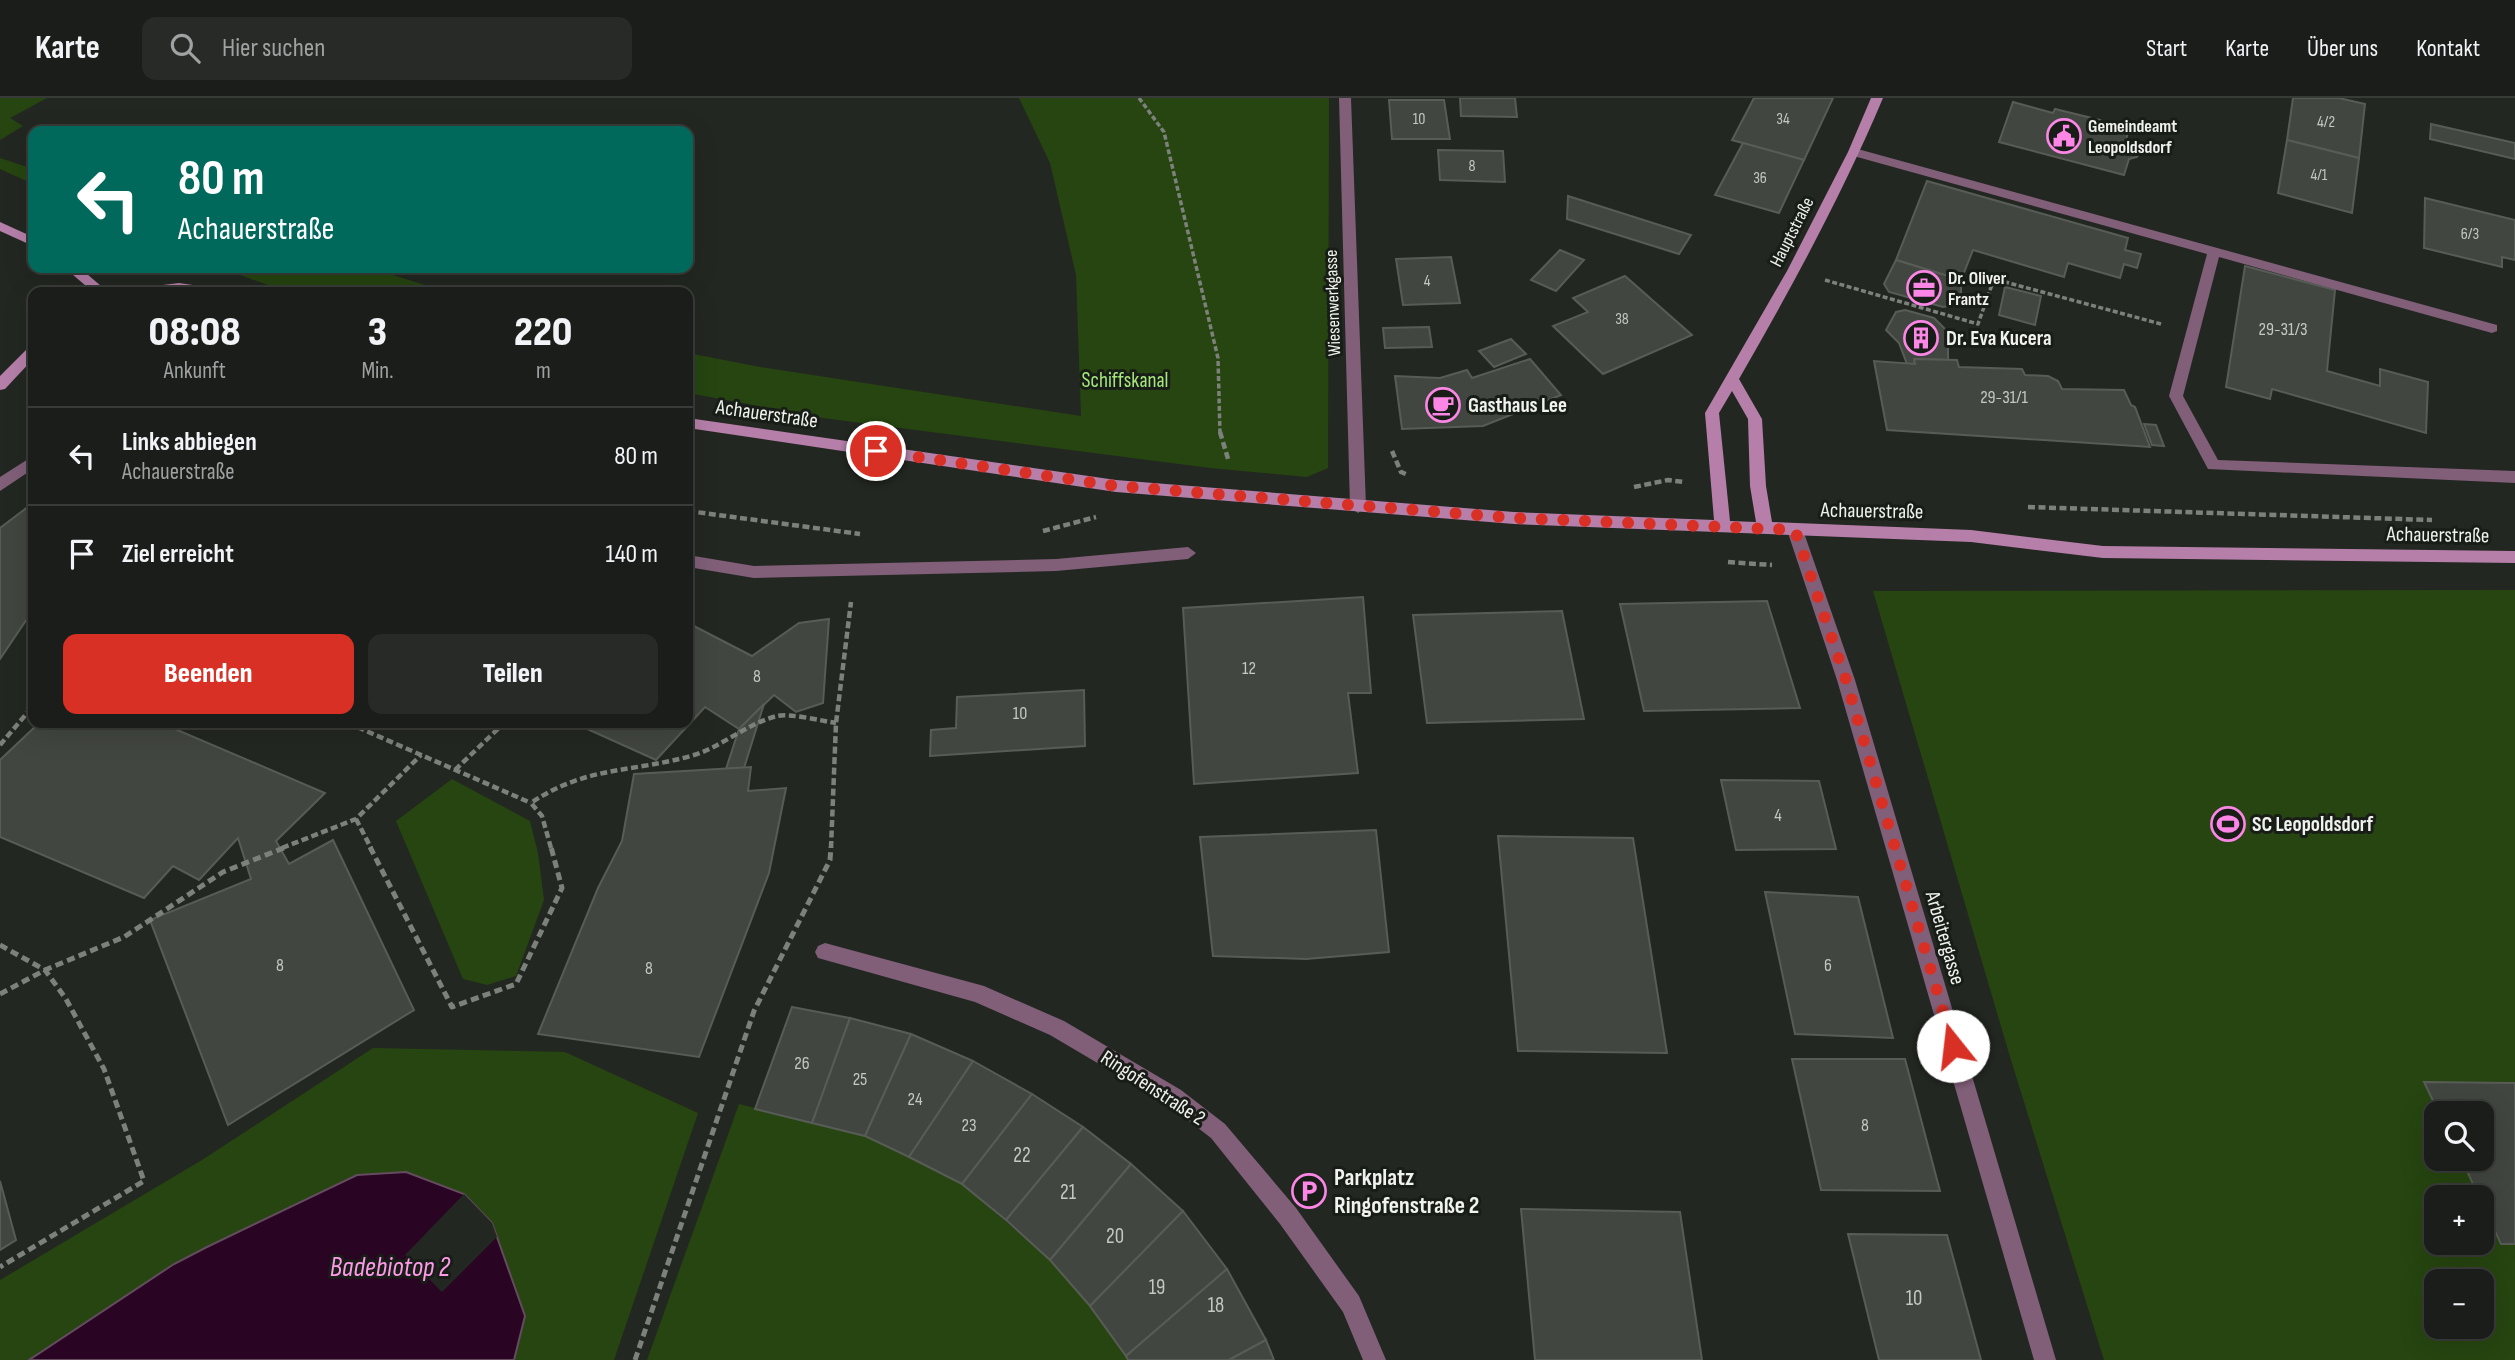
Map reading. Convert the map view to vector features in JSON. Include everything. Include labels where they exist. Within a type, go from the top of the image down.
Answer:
[{"type":"street","name":"Wiesenwerkgasse","points":[[1345,98],[1358,507]]},
{"type":"street","name":"Hauptstraße","points":[[1723,528],[1712,413],[1794,271],[1854,152],[1877,98]]},
{"type":"street","points":[[1854,152],[2492,328]]},
{"type":"street","points":[[0,226],[28,240]]},
{"type":"street","points":[[2214,251],[2176,396],[2213,465],[2515,477]]},
{"type":"street","points":[[78,273],[95,287]]},
{"type":"street","points":[[0,385],[28,356]]},
{"type":"street","points":[[1732,379],[1755,419],[1758,486],[1765,529]]},
{"type":"street","name":"Achauerstraße","points":[[693,425],[1116,486],[1358,507],[1723,528],[1971,536],[2103,552],[2515,557]]},
{"type":"street","points":[[0,485],[28,465]]},
{"type":"street","name":"Arbeitergasse","points":[[1795,530],[1846,680],[2045,1360]]},
{"type":"street","points":[[693,562],[754,572],[1056,565],[1188,553]]},
{"type":"street","name":"Ringofenstraße 2","points":[[825,953],[976,993],[1057,1028],[1174,1097],[1218,1131],[1288,1216],[1350,1304],[1375,1360]]},
{"type":"path","points":[[1139,98],[1164,132],[1218,358],[1220,440],[1230,464]]},
{"type":"path","points":[[1794,271],[1978,324],[1994,279],[2193,333]]},
{"type":"path","points":[[1356,429],[1383,430],[1401,472],[1412,477]]},
{"type":"path","points":[[1629,488],[1668,480],[1717,484]]},
{"type":"path","points":[[2020,507],[2432,520]]},
{"type":"path","points":[[693,512],[862,534]]},
{"type":"path","points":[[635,1360],[754,1011],[830,860],[836,723],[855,569]]},
{"type":"path","points":[[0,745],[28,712]]},
{"type":"path","points":[[531,803],[556,786],[602,771],[655,764],[696,754],[779,715],[836,723]]},
{"type":"path","points":[[356,819],[452,1007],[516,984],[562,888],[542,816],[531,803],[359,728]]},
{"type":"path","points":[[455,770],[499,728]]},
{"type":"path","points":[[0,994],[45,970],[124,937],[223,872],[356,819],[421,755]]},
{"type":"path","points":[[0,944],[45,970],[66,999],[104,1069],[144,1181],[0,1267]]},
{"type":"green space","points":[[0,98],[47,98],[10,118],[23,126],[0,140]]},
{"type":"green space","name":"Schiffskanal","points":[[1019,98],[1329,98],[1328,468],[1307,477],[1210,468],[823,418],[693,394],[693,354],[760,367],[1081,416],[1076,275],[1050,163]]},
{"type":"green space","points":[[0,158],[28,167],[28,182],[0,169]]},
{"type":"green space","points":[[234,273],[386,273],[432,287],[274,287]]},
{"type":"green space","name":"SC Leopoldsdorf","points":[[2515,590],[2515,1360],[2104,1360],[2010,1057],[1873,591]]},
{"type":"green space","points":[[452,779],[530,821],[538,853],[544,900],[516,976],[487,985],[463,979],[396,821]]},
{"type":"green space","points":[[373,1048],[565,1052],[698,1113],[614,1360],[0,1360],[0,1280],[202,1160]]},
{"type":"green space","points":[[739,1104],[865,1136],[962,1184],[1050,1260],[1090,1306],[1128,1360],[647,1360]]},
{"type":"water","name":"Badebiotop 2","points":[[406,1172],[464,1194],[492,1223],[525,1316],[514,1360],[29,1360],[174,1264],[207,1247],[357,1175]]},
{"type":"pier","points":[[464,1194],[492,1223],[497,1237],[442,1292],[405,1255]]},
{"type":"building","points":[[1460,98],[1515,98],[1517,117],[1461,116]]},
{"type":"building","points":[[1754,98],[1833,98],[1804,160],[1732,140]]},
{"type":"building","points":[[2293,98],[2339,98],[2365,104],[2359,158],[2287,140]]},
{"type":"building","points":[[1389,100],[1444,100],[1450,139],[1392,139]]},
{"type":"building","name":"Gemeindeamt Leopoldsdorf","points":[[2013,102],[2053,113],[2055,109],[2100,120],[2099,124],[2128,132],[2126,140],[2137,142],[2141,150],[2137,157],[2129,159],[2124,175],[1999,142]]},
{"type":"building","points":[[2431,124],[2515,143],[2515,159],[2430,139]]},
{"type":"building","points":[[2287,140],[2359,158],[2352,213],[2278,193]]},
{"type":"building","points":[[1743,143],[1804,160],[1779,213],[1715,195]]},
{"type":"building","points":[[1438,150],[1503,151],[1505,182],[1440,180]]},
{"type":"building","points":[[1927,181],[2128,238],[2125,250],[2141,254],[2137,268],[2124,264],[2120,278],[2068,263],[2064,277],[1973,250],[1961,280],[1896,260]]},
{"type":"building","points":[[1568,196],[1691,235],[1679,254],[1567,219]]},
{"type":"building","points":[[2425,198],[2515,220],[2515,260],[2502,257],[2502,267],[2424,248]]},
{"type":"building","points":[[1560,250],[1584,260],[1556,291],[1531,280]]},
{"type":"building","points":[[1451,257],[1460,303],[1403,305],[1396,259]]},
{"type":"building","name":"Dr. Oliver Frantz","points":[[1896,260],[1961,280],[1961,304],[1943,307],[1889,292],[1884,284]]},
{"type":"building","points":[[2245,266],[2335,290],[2327,371],[2380,386],[2380,369],[2428,382],[2426,433],[2272,389],[2270,399],[2226,387]]},
{"type":"building","points":[[1625,276],[1692,335],[1603,374],[1553,326],[1588,312],[1573,298]]},
{"type":"building","points":[[2005,287],[2041,296],[2035,325],[1999,315]]},
{"type":"building","name":"Dr. Eva Kucera","points":[[1905,310],[1934,318],[1948,332],[1948,360],[1914,359],[1915,364],[1907,364],[1899,343],[1886,330],[1896,312]]},
{"type":"building","points":[[1429,327],[1432,347],[1385,348],[1383,328]]},
{"type":"building","points":[[1511,339],[1526,354],[1494,367],[1479,351]]},
{"type":"building","points":[[1530,359],[1561,395],[1483,426],[1402,429],[1395,376],[1440,378],[1467,370],[1472,378]]},
{"type":"building","points":[[1914,359],[1957,360],[1959,367],[2022,369],[2025,375],[2048,376],[2058,381],[2062,389],[2124,390],[2131,405],[2135,407],[2150,447],[1887,430],[1874,361],[1915,364]]},
{"type":"building","points":[[2144,424],[2156,425],[2164,446],[2152,445]]},
{"type":"building","points":[[28,507],[28,617],[0,659],[0,528]]},
{"type":"building","points":[[1363,597],[1371,693],[1348,693],[1358,773],[1194,784],[1183,608]]},
{"type":"building","points":[[1767,601],[1800,708],[1644,711],[1620,604]]},
{"type":"building","points":[[1562,611],[1584,719],[1427,723],[1413,615]]},
{"type":"building","points":[[829,619],[823,703],[796,712],[774,695],[739,729],[705,707],[693,720],[693,626],[752,656],[799,623]]},
{"type":"building","points":[[1084,690],[1085,746],[930,756],[931,730],[956,728],[957,697]]},
{"type":"building","points":[[764,704],[744,768],[726,769],[739,729]]},
{"type":"building","points":[[34,728],[173,728],[325,793],[276,841],[289,864],[333,840],[414,1010],[228,1125],[150,920],[251,879],[238,838],[199,880],[173,866],[144,898],[0,837],[0,760]]},
{"type":"building","points":[[585,728],[686,728],[656,760]]},
{"type":"building","points":[[751,767],[748,791],[786,788],[769,873],[699,1057],[538,1034],[598,888],[622,841],[634,774]]},
{"type":"building","points":[[1721,780],[1819,781],[1836,849],[1736,850]]},
{"type":"building","points":[[1376,830],[1389,952],[1306,959],[1213,956],[1200,837]]},
{"type":"building","points":[[1498,836],[1633,838],[1667,1053],[1518,1051]]},
{"type":"building","points":[[1765,892],[1858,897],[1893,1038],[1795,1034]]},
{"type":"building","points":[[792,1007],[850,1018],[812,1123],[755,1109]]},
{"type":"building","points":[[850,1018],[911,1034],[865,1136],[812,1123]]},
{"type":"building","points":[[911,1034],[973,1061],[909,1157],[865,1136]]},
{"type":"building","points":[[1792,1059],[1905,1059],[1940,1191],[1821,1190]]},
{"type":"building","points":[[973,1061],[1032,1094],[962,1184],[909,1157]]},
{"type":"building","points":[[2424,1082],[2515,1083],[2515,1244],[2501,1244],[2494,1229],[2494,1185],[2473,1185],[2467,1171],[2494,1171],[2494,1101],[2433,1101]]},
{"type":"building","points":[[1032,1094],[1083,1127],[1006,1220],[962,1184]]},
{"type":"building","points":[[1083,1127],[1131,1164],[1050,1260],[1006,1220]]},
{"type":"building","points":[[1131,1164],[1183,1211],[1090,1306],[1050,1260]]},
{"type":"building","points":[[0,1181],[16,1240],[0,1250]]},
{"type":"building","points":[[1521,1209],[1680,1212],[1702,1360],[1535,1360]]},
{"type":"building","points":[[1183,1211],[1227,1269],[1126,1356],[1090,1306]]},
{"type":"building","points":[[1848,1234],[1947,1235],[1981,1360],[1879,1360]]},
{"type":"building","points":[[1227,1269],[1266,1340],[1229,1360],[1128,1360],[1126,1356]]},
{"type":"building","points":[[1266,1340],[1274,1360],[1229,1360]]},
{"type":"place","name":"Gemeindeamt Leopoldsdorf","points":[[2064,136]]},
{"type":"place","name":"Dr. Oliver Frantz","points":[[1924,288]]},
{"type":"place","name":"Dr. Eva Kucera","points":[[1921,338]]},
{"type":"place","name":"Gasthaus Lee","points":[[1443,405]]},
{"type":"place","name":"SC Leopoldsdorf","points":[[2228,824]]},
{"type":"place","name":"Parkplatz Ringofenstraße 2","points":[[1309,1191]]},
{"type":"route","points":[[876,451],[1116,486],[1358,507],[1514,518],[1795,530],[1846,680],[1953,1046]]}]
